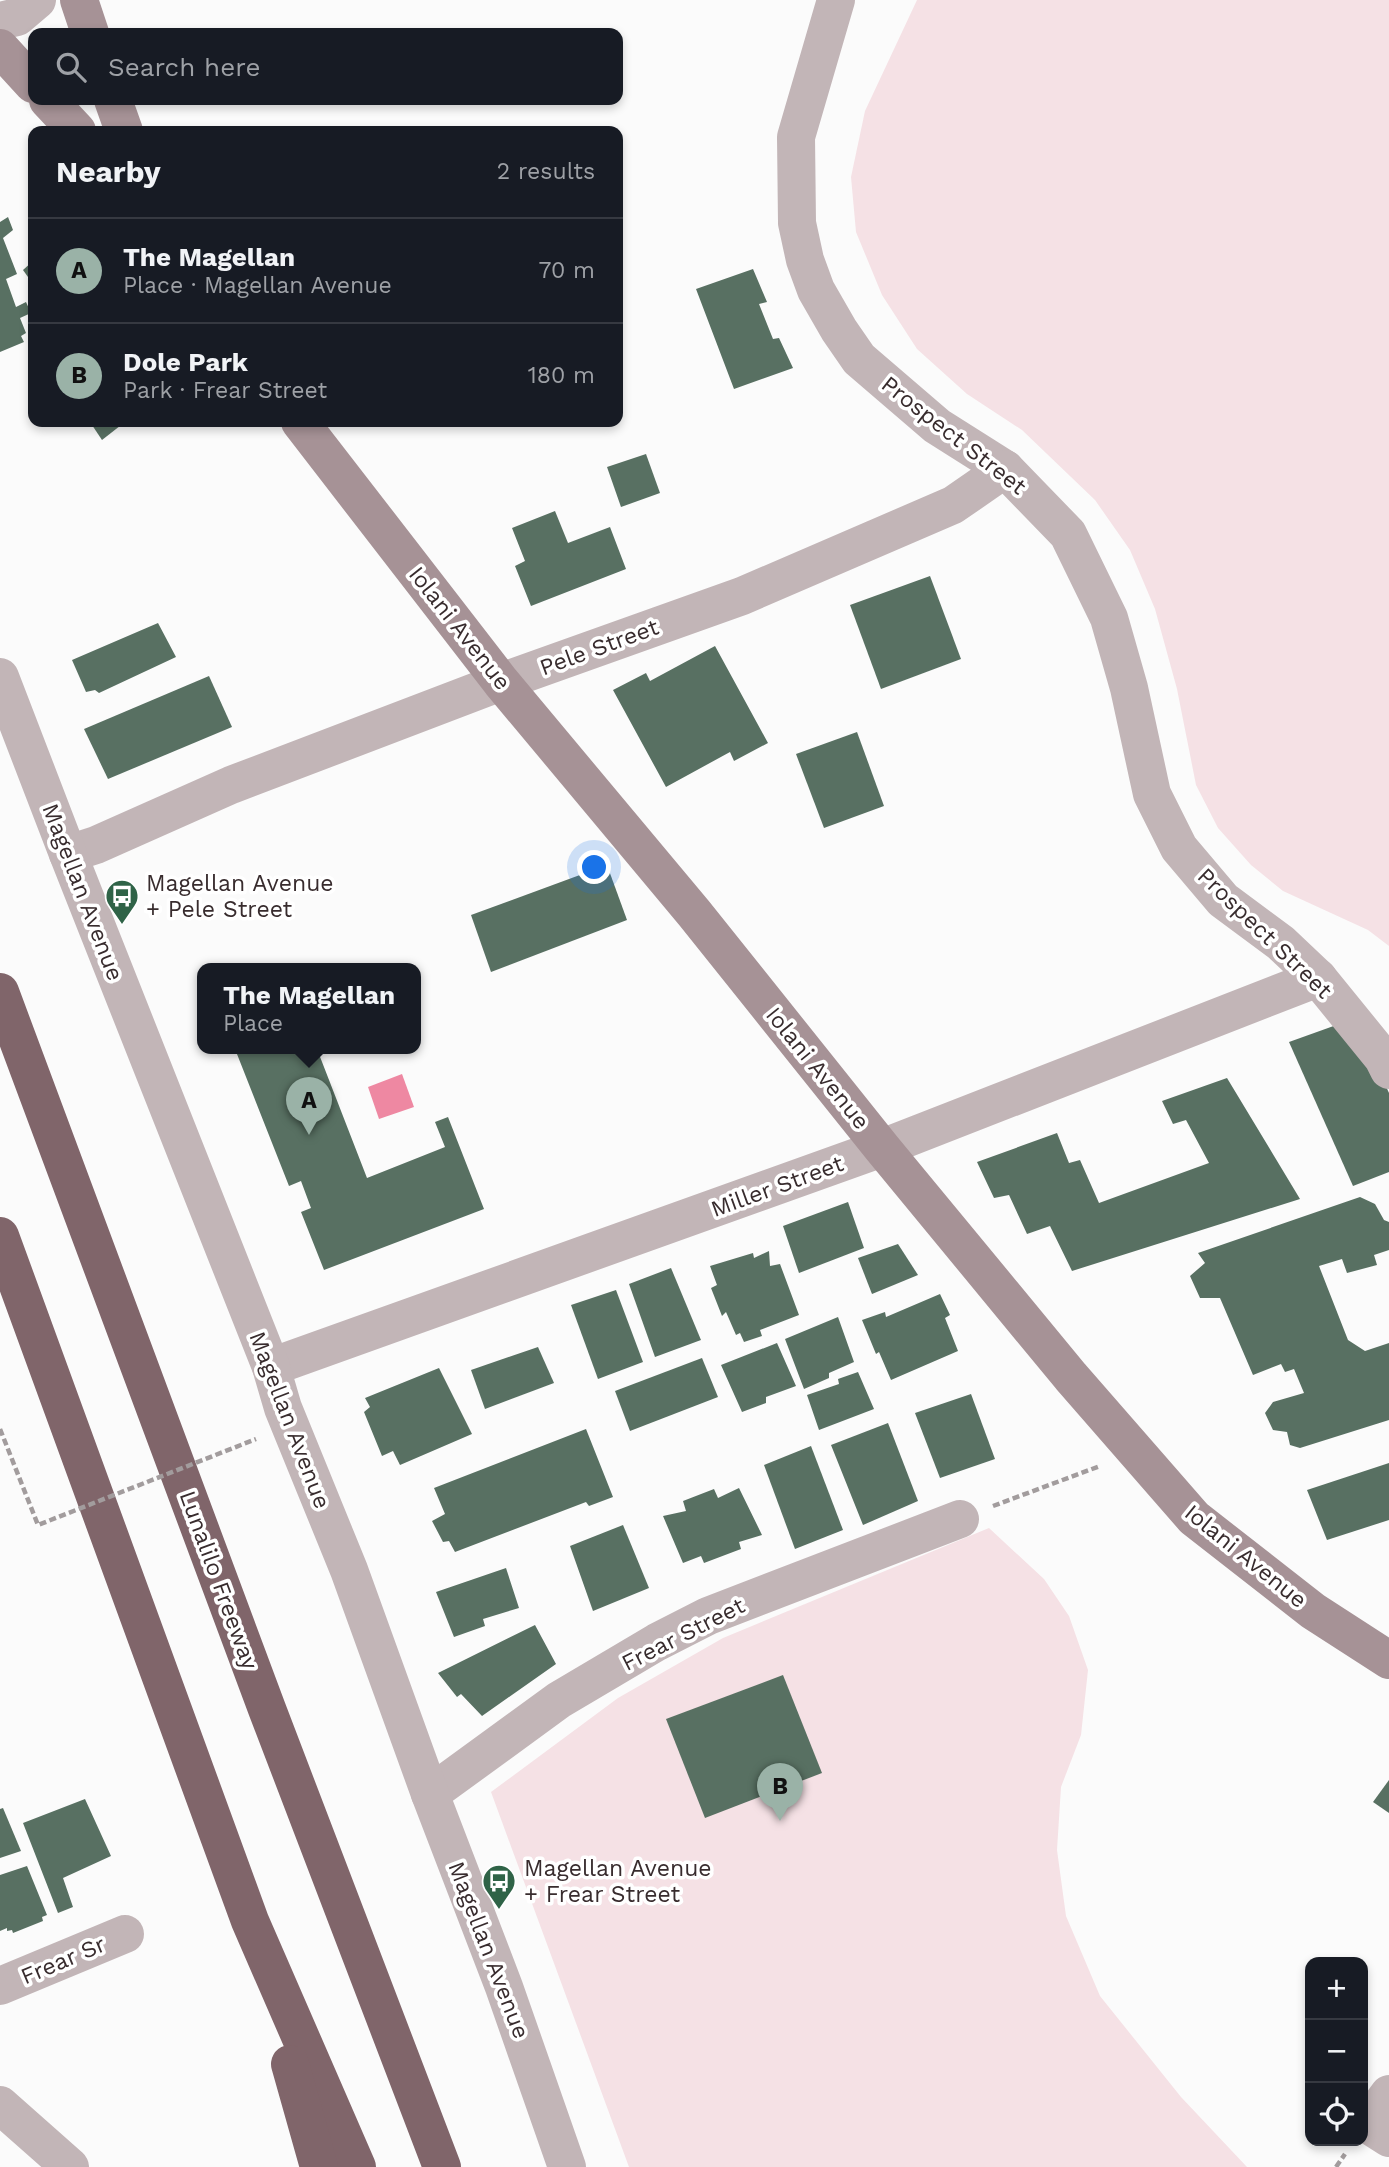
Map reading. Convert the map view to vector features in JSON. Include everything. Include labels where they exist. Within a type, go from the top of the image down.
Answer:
[{"type":"highway","name":"Lunalilo Freeway","points":[[0,992],[272,1722],[442,2167]]},
{"type":"highway","points":[[0,1236],[250,1921],[357,2167]]},
{"type":"highway","points":[[250,1921],[319,2167]]},
{"type":"main road","points":[[79,0],[88,28]]},
{"type":"main road","points":[[0,48],[28,79]]},
{"type":"main road","points":[[53,105],[72,126]]},
{"type":"main road","points":[[115,105],[122,126]]},
{"type":"main road","name":"Iolani Avenue","points":[[304,427],[501,682],[694,913],[882,1149],[1071,1377],[1194,1518],[1313,1611],[1389,1660]]},
{"type":"street","points":[[0,21],[17,17],[37,0]]},
{"type":"street","name":"Prospect Street","points":[[836,0],[796,137],[797,223],[805,260],[816,290],[859,359],[937,426],[1005,469],[1069,534],[1109,618],[1129,688],[1152,794],[1179,848],[1223,900],[1282,943],[1318,978],[1384,1058],[1389,1070]]},
{"type":"street","name":"Pele Street","points":[[68,854],[96,845],[231,785],[501,682],[742,596],[953,505],[1005,469]]},
{"type":"street","name":"Magellan Avenue","points":[[0,677],[271,1367],[283,1408],[349,1570],[430,1794],[504,1987],[567,2167]]},
{"type":"street","name":"Miller Street","points":[[271,1367],[882,1149],[1318,978]]},
{"type":"street","name":"Frear Street","points":[[430,1794],[559,1700],[657,1642],[708,1616],[960,1519]]},
{"type":"street","name":"Frear Sr","points":[[0,1986],[125,1934]]},
{"type":"street","points":[[0,2105],[70,2167]]},
{"type":"path","points":[[0,1429],[38,1525],[256,1440]]},
{"type":"path","points":[[960,1519],[1137,1451]]},
{"type":"shaded area","points":[[917,0],[1389,0],[1389,946],[1368,930],[1283,891],[1251,865],[1218,828],[1196,785],[1177,689],[1155,609],[1130,550],[1095,500],[1022,430],[967,394],[917,349],[882,295],[856,232],[851,177],[865,111]]},
{"type":"shaded area","points":[[402,1074],[414,1107],[379,1119],[368,1087]]},
{"type":"shaded area","points":[[989,1528],[1044,1579],[1069,1616],[1088,1670],[1081,1735],[1061,1787],[1057,1850],[1066,1916],[1100,1996],[1181,2097],[1247,2167],[629,2167],[491,1792],[618,1698],[723,1638]]},
{"type":"building","points":[[8,217],[13,230],[3,238],[17,274],[6,279],[16,307],[26,302],[28,314],[20,318],[26,333],[21,336],[24,342],[0,352],[0,222]]},
{"type":"building","points":[[753,269],[767,302],[759,304],[773,339],[779,338],[793,368],[734,389],[696,289]]},
{"type":"building","points":[[93,427],[119,427],[102,440]]},
{"type":"building","points":[[646,454],[660,493],[621,507],[607,467]]},
{"type":"building","points":[[555,511],[568,543],[610,527],[626,569],[531,606],[515,566],[525,561],[512,528]]},
{"type":"building","points":[[930,576],[961,659],[881,689],[850,605]]},
{"type":"building","points":[[158,623],[176,657],[99,693],[95,690],[86,692],[72,660]]},
{"type":"building","points":[[715,646],[768,743],[734,761],[730,752],[666,787],[613,690],[646,673],[650,681]]},
{"type":"building","points":[[209,676],[232,727],[108,779],[84,729]]},
{"type":"building","points":[[857,732],[884,806],[824,828],[796,754]]},
{"type":"building","points":[[607,865],[627,920],[491,972],[471,915]]},
{"type":"building","points":[[1342,1023],[1362,1034],[1389,1093],[1389,1172],[1353,1186],[1289,1042]]},
{"type":"building","points":[[237,1054],[319,1054],[367,1178],[445,1147],[435,1122],[448,1117],[484,1209],[324,1270],[301,1212],[311,1208],[301,1181],[289,1186]]},
{"type":"building","points":[[1227,1078],[1300,1199],[1072,1271],[1050,1226],[1027,1234],[1009,1195],[994,1198],[977,1162],[1057,1133],[1069,1163],[1080,1160],[1099,1203],[1209,1163],[1186,1120],[1173,1124],[1162,1101]]},
{"type":"building","points":[[1360,1197],[1375,1204],[1384,1220],[1389,1222],[1389,1250],[1374,1255],[1377,1265],[1347,1273],[1342,1259],[1319,1266],[1348,1340],[1365,1351],[1389,1343],[1389,1420],[1300,1448],[1290,1445],[1287,1432],[1273,1430],[1265,1413],[1273,1402],[1304,1393],[1294,1369],[1285,1372],[1281,1364],[1253,1375],[1220,1298],[1200,1298],[1190,1276],[1205,1263],[1198,1253]]},
{"type":"building","points":[[848,1202],[864,1248],[799,1273],[783,1226]]},
{"type":"building","points":[[898,1244],[918,1275],[872,1294],[858,1258]]},
{"type":"building","points":[[769,1251],[770,1266],[780,1264],[799,1315],[760,1330],[762,1336],[744,1342],[740,1333],[736,1335],[726,1312],[722,1316],[711,1288],[717,1285],[710,1266],[753,1253],[754,1258]]},
{"type":"building","points":[[671,1268],[701,1340],[655,1357],[629,1284]]},
{"type":"building","points":[[616,1290],[643,1362],[598,1379],[571,1305]]},
{"type":"building","points":[[940,1294],[950,1315],[945,1318],[958,1351],[891,1380],[879,1352],[876,1354],[862,1320],[885,1312],[886,1317]]},
{"type":"building","points":[[838,1317],[854,1362],[829,1373],[829,1378],[804,1389],[785,1339]]},
{"type":"building","points":[[777,1343],[796,1386],[766,1397],[766,1403],[742,1412],[721,1365]]},
{"type":"building","points":[[538,1347],[554,1383],[485,1409],[471,1370]]},
{"type":"building","points":[[702,1358],[718,1397],[630,1431],[615,1391]]},
{"type":"building","points":[[439,1368],[472,1434],[400,1465],[393,1451],[382,1456],[364,1412],[370,1407],[365,1398]]},
{"type":"building","points":[[858,1372],[874,1409],[819,1430],[807,1395],[839,1384],[838,1379]]},
{"type":"building","points":[[971,1394],[995,1459],[940,1478],[915,1413]]},
{"type":"building","points":[[888,1423],[918,1501],[863,1525],[831,1445]]},
{"type":"building","points":[[586,1429],[613,1497],[589,1506],[586,1502],[455,1552],[449,1541],[443,1542],[432,1521],[445,1514],[434,1488]]},
{"type":"building","points":[[811,1446],[843,1530],[795,1549],[764,1465]]},
{"type":"building","points":[[1389,1463],[1389,1520],[1327,1540],[1307,1490]]},
{"type":"building","points":[[739,1488],[762,1535],[739,1542],[741,1549],[704,1563],[701,1556],[683,1563],[663,1516],[686,1511],[683,1501],[714,1489],[718,1498]]},
{"type":"building","points":[[623,1525],[649,1588],[593,1611],[570,1546]]},
{"type":"building","points":[[506,1568],[519,1608],[483,1619],[485,1626],[454,1637],[436,1592]]},
{"type":"building","points":[[535,1625],[556,1664],[482,1716],[461,1694],[457,1697],[438,1673]]},
{"type":"building","points":[[783,1675],[822,1773],[705,1818],[666,1719]]},
{"type":"building","points":[[1389,1780],[1389,1813],[1373,1802]]},
{"type":"building","points":[[85,1799],[111,1856],[63,1878],[73,1907],[58,1913],[23,1823]]},
{"type":"building","points":[[3,1808],[21,1851],[0,1858],[0,1809]]},
{"type":"building","points":[[27,1866],[47,1915],[42,1917],[43,1921],[13,1933],[12,1930],[7,1931],[7,1928],[0,1931],[0,1875]]},
{"type":"place","name":"Magellan Avenue + Pele Street","points":[[122,926]]},
{"type":"place","name":"The Magellan","points":[[309,1135]]},
{"type":"place","name":"Dole Park","points":[[780,1821]]},
{"type":"place","name":"Magellan Avenue + Frear Street","points":[[499,1911]]}]
